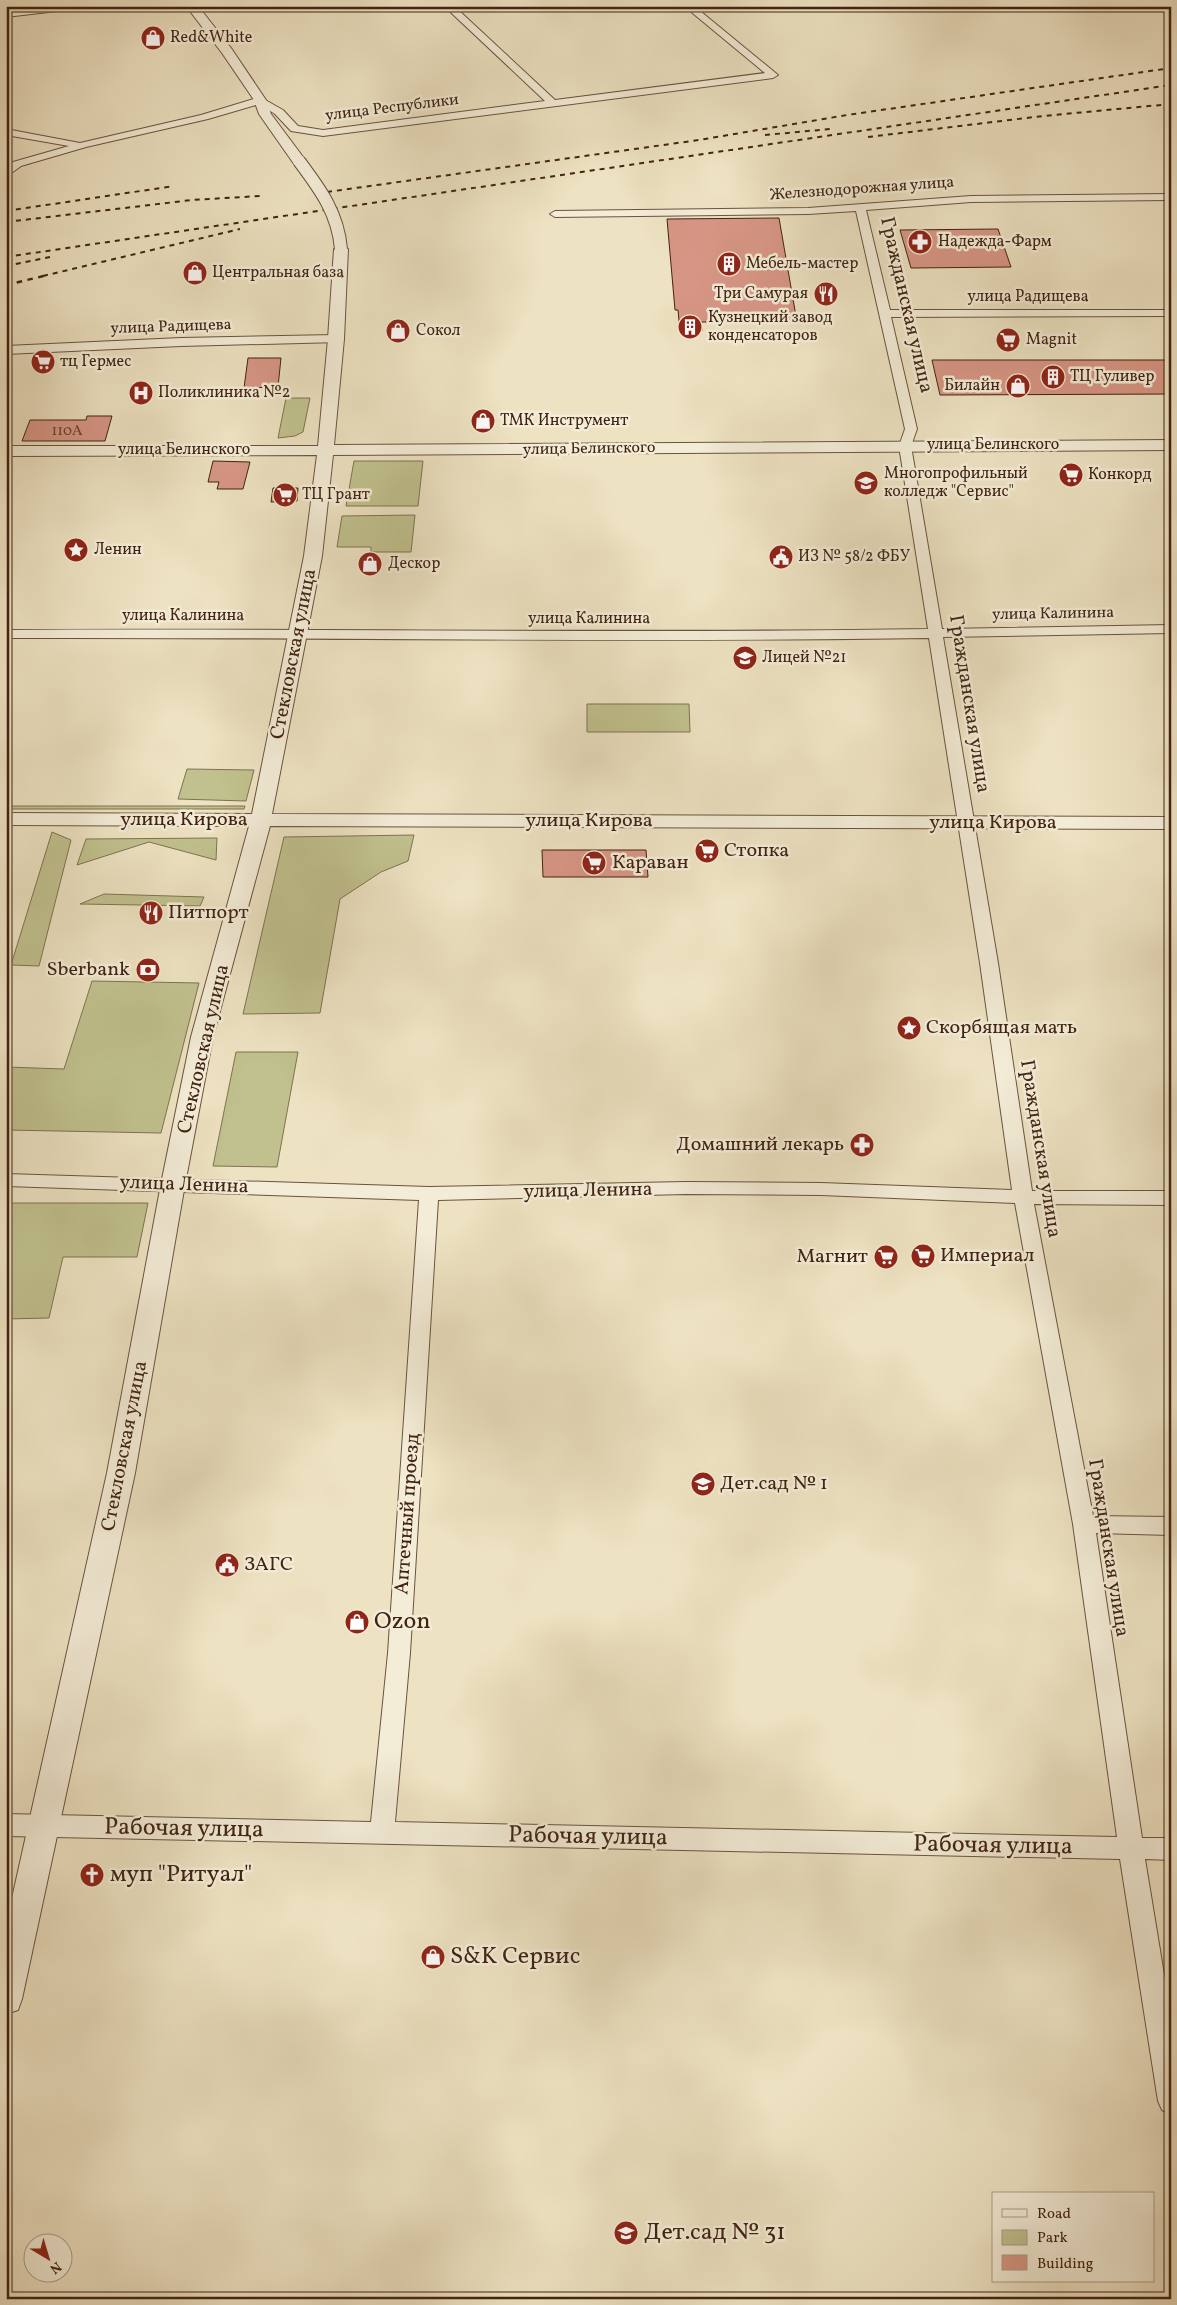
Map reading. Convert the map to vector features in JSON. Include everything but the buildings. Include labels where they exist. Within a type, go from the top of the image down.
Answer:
[{"type":"street","points":[[6,14],[74,6]]},
{"type":"street","points":[[6,174],[17,164],[83,145],[204,117],[260,100],[227,51],[192,6]]},
{"type":"street","points":[[448,6],[552,103]]},
{"type":"street","name":"улица Республики","points":[[260,100],[280,112],[295,129],[323,133],[773,75],[688,6]]},
{"type":"street","name":"Стекловская улица","points":[[6,1999],[121,1473],[173,1184],[202,1037],[261,820],[313,556],[326,450],[336,339],[341,249],[340,230],[327,200],[264,114],[260,100]]},
{"type":"street","points":[[6,132],[83,145]]},
{"type":"street","name":"Железнодорожная улица","points":[[555,214],[808,211],[971,199],[1171,197]]},
{"type":"street","name":"Гражданская улица","points":[[860,206],[911,429],[905,446],[989,963],[1023,1197],[1084,1524],[1130,1849],[1171,2101]]},
{"type":"street","name":"улица Радищева","points":[[885,314],[1171,313]]},
{"type":"street","name":"улица Радищева","points":[[6,350],[180,342],[336,339]]},
{"type":"street","name":"улица Белинского","points":[[6,451],[519,450],[1171,445]]},
{"type":"street","name":"улица Калинина","points":[[6,634],[717,637],[1171,629]]},
{"type":"street","name":"улица Кирова","points":[[6,819],[1171,824]]},
{"type":"street","name":"улица Ленина","points":[[6,1180],[173,1184],[430,1194],[705,1188],[821,1189],[1023,1197],[1171,1198]]},
{"type":"street","name":"Аптечный проезд","points":[[382,1833],[400,1644],[430,1194]]},
{"type":"street","points":[[1084,1524],[1171,1526]]},
{"type":"street","name":"Рабочая улица","points":[[6,1825],[1171,1849]]},
{"type":"green space","points":[[286,398],[310,398],[303,432],[295,436],[278,438]]},
{"type":"green space","points":[[354,461],[423,461],[418,506],[346,506]]},
{"type":"green space","points":[[415,515],[411,552],[371,552],[371,547],[337,547],[342,516]]},
{"type":"green space","points":[[587,704],[689,704],[690,732],[587,732]]},
{"type":"green space","points":[[187,769],[254,770],[246,801],[178,799]]},
{"type":"green space","points":[[6,806],[245,806],[244,809],[6,809]]},
{"type":"green space","points":[[52,832],[71,840],[39,966],[11,965]]},
{"type":"green space","points":[[414,835],[408,861],[381,872],[340,899],[320,1013],[243,1014],[284,837]]},
{"type":"green space","points":[[217,838],[216,860],[149,842],[77,865],[86,839]]},
{"type":"green space","points":[[104,894],[204,897],[200,906],[80,904]]},
{"type":"green space","points":[[92,981],[199,983],[161,1133],[6,1130],[6,1067],[64,1069]]},
{"type":"green space","points":[[236,1052],[298,1052],[277,1167],[213,1166]]},
{"type":"green space","points":[[6,1203],[148,1203],[137,1257],[63,1257],[49,1318],[6,1319]]},
{"type":"railway","points":[[327,192],[699,140],[847,115],[1171,68]]},
{"type":"railway","points":[[6,257],[1171,85]]},
{"type":"railway","points":[[868,137],[1043,116],[1171,104]]},
{"type":"railway","points":[[765,135],[830,129]]},
{"type":"railway","points":[[6,211],[174,186]]},
{"type":"railway","points":[[6,222],[192,200],[260,196]]},
{"type":"railway","points":[[43,276],[240,229]]},
{"type":"railway","points":[[6,266],[50,257]]},
{"type":"railway","points":[[6,285],[48,275]]},
{"type":"place","name":"Red&White","points":[[153,38]]},
{"type":"place","name":"Надежда-Фарм","points":[[920,242]]},
{"type":"place","name":"Мебель-мастер","points":[[729,264]]},
{"type":"place","name":"Центральная база","points":[[195,273]]},
{"type":"place","name":"Три Самурая","points":[[826,294]]},
{"type":"place","name":"Кузнецкий завод конденсаторов","points":[[690,327]]},
{"type":"place","name":"Сокол","points":[[398,331]]},
{"type":"place","name":"Magnit","points":[[1008,340]]},
{"type":"place","name":"тц Гермес","points":[[43,362]]},
{"type":"place","name":"ТЦ Гуливер","points":[[1053,377]]},
{"type":"place","name":"Билайн","points":[[1018,386]]},
{"type":"place","name":"Поликлиника №2","points":[[141,393]]},
{"type":"place","name":"ТМК Инструмент","points":[[483,421]]},
{"type":"place","name":"Конкорд","points":[[1071,475]]},
{"type":"place","name":"Многопрофильный колледж \"Сервис\"","points":[[866,483]]},
{"type":"place","name":"ТЦ Грант","points":[[285,495]]},
{"type":"place","name":"Ленин","points":[[76,550]]},
{"type":"place","name":"ИЗ № 58/2 ФБУ","points":[[781,557]]},
{"type":"place","name":"Дескор","points":[[370,564]]},
{"type":"place","name":"Лицей №21","points":[[745,658]]},
{"type":"place","name":"Стопка","points":[[707,851]]},
{"type":"place","name":"Караван","points":[[594,863]]},
{"type":"place","name":"Питпорт","points":[[151,913]]},
{"type":"place","name":"Sberbank","points":[[148,970]]},
{"type":"place","name":"Скорбящая мать","points":[[909,1028]]},
{"type":"place","name":"Домашний лекарь","points":[[862,1145]]},
{"type":"place","name":"Империал","points":[[923,1256]]},
{"type":"place","name":"Магнит","points":[[886,1257]]},
{"type":"place","name":"Дет.сад № 1","points":[[703,1484]]},
{"type":"place","name":"ЗАГС","points":[[227,1565]]},
{"type":"place","name":"Ozon","points":[[357,1622]]},
{"type":"place","name":"муп \"Ритуал\"","points":[[92,1875]]},
{"type":"place","name":"S&K Сервис","points":[[433,1957]]},
{"type":"place","name":"Дет.сад № 31","points":[[626,2233]]}]
